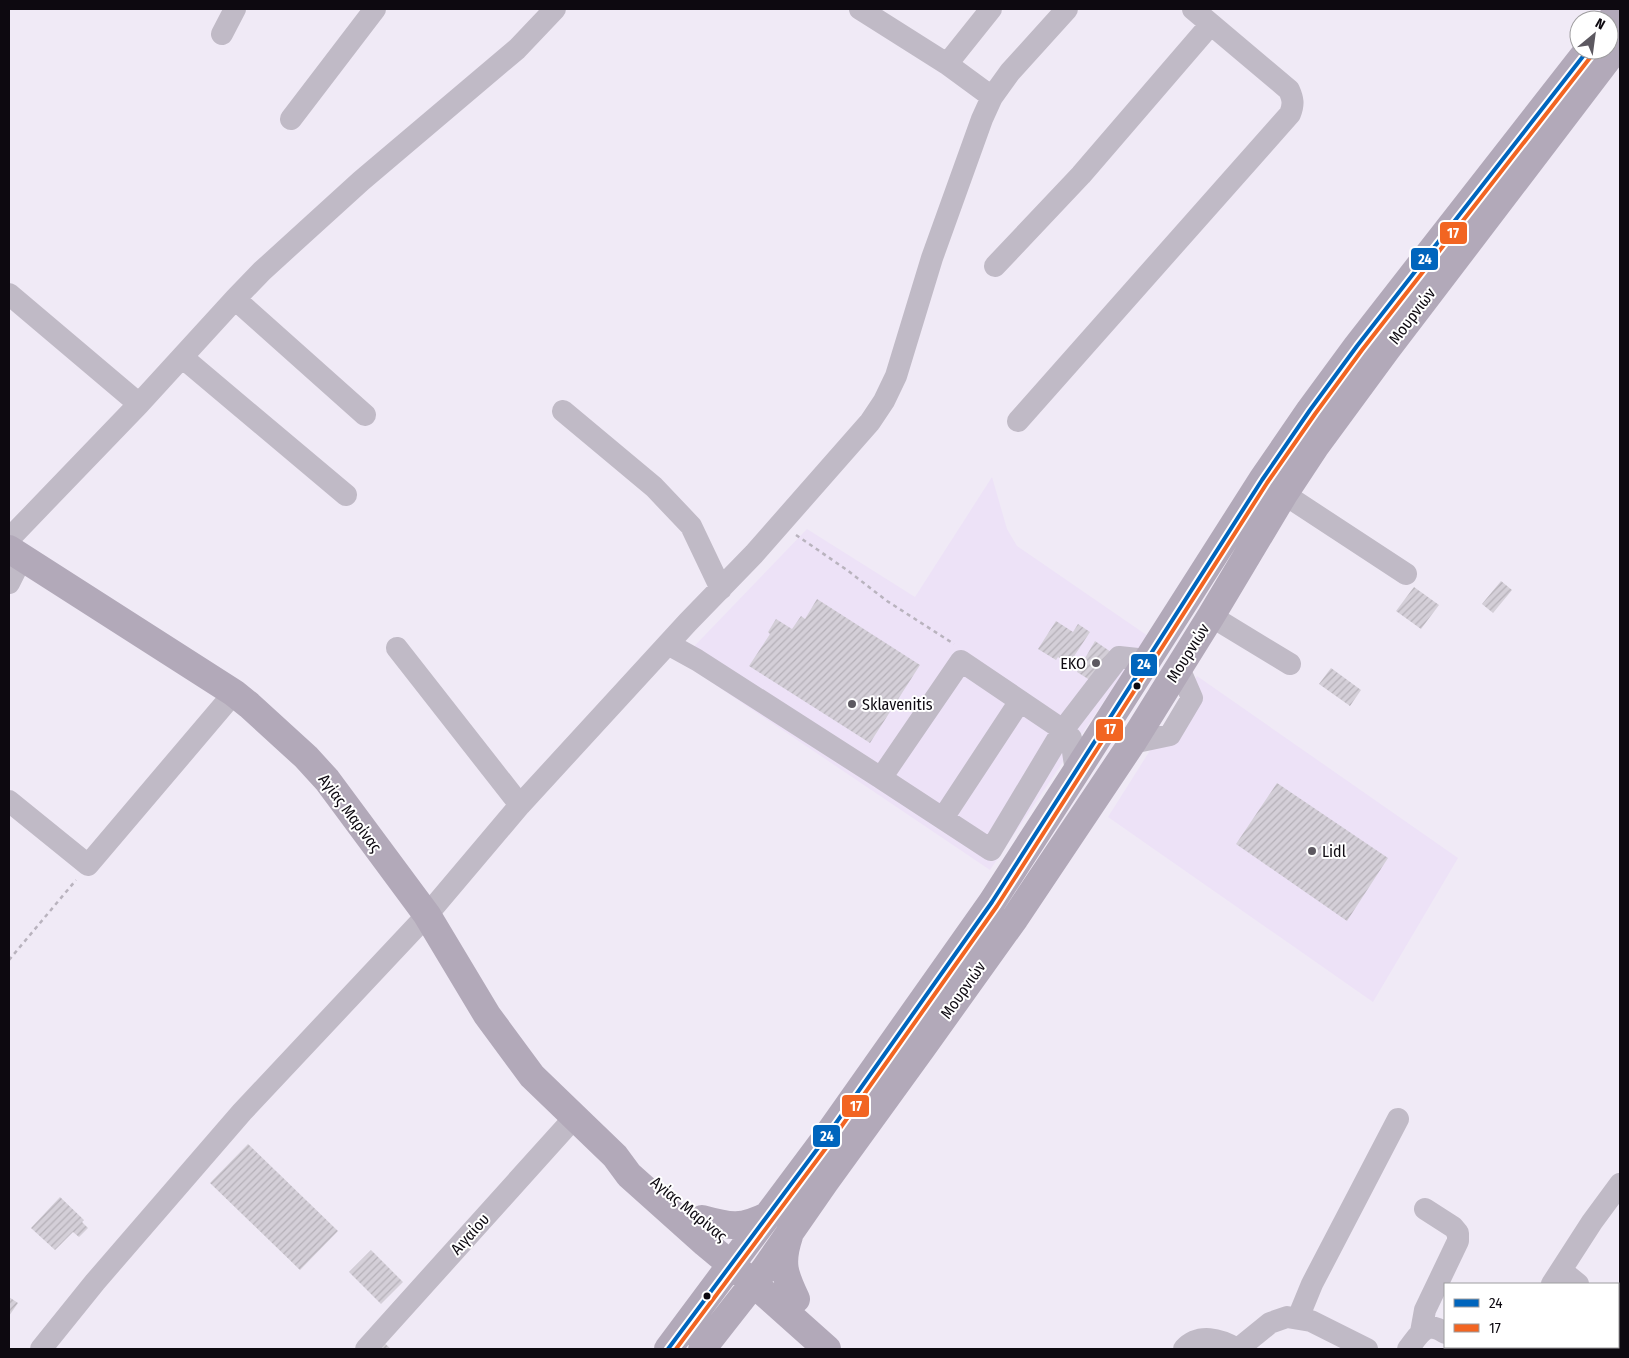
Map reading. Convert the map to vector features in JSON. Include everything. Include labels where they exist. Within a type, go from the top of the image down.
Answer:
[{"type":"main road","name":"Μουρνιών","points":[[702,1349],[790,1232],[1015,918],[1132,743],[1284,494],[1315,448],[1387,349],[1605,60]]},
{"type":"main road","name":"Μουρνιών","points":[[668,1349],[769,1215],[992,902],[1262,480],[1310,410],[1357,346],[1605,60]]},
{"type":"main road","name":"Αγίας Μαρίνας","points":[[13,549],[234,693],[306,757],[327,780],[427,915],[487,1015],[532,1076],[614,1156],[629,1175],[697,1226],[791,1306],[848,1349]]},
{"type":"main road","points":[[702,1304],[709,1271],[709,1261],[697,1226],[740,1226],[769,1215]]},
{"type":"main road","points":[[727,1317],[742,1308],[755,1305],[791,1306],[783,1266],[784,1251],[790,1232]]},
{"type":"main road","name":"Αγίας Μαρίνας","points":[[791,1306],[827,1349]]},
{"type":"street","points":[[222,34],[235,9]]},
{"type":"street","points":[[291,119],[375,9]]},
{"type":"street","points":[[9,583],[13,549],[139,404],[234,299],[361,181],[517,49],[555,9]]},
{"type":"street","points":[[947,64],[991,9]]},
{"type":"street","points":[[40,1349],[242,1112],[427,915],[520,805],[781,524],[870,422],[896,376],[935,249],[992,97],[1010,72],[1067,9]]},
{"type":"street","points":[[1018,420],[1290,114],[1293,98],[1289,90],[1193,9]]},
{"type":"street","points":[[870,12],[992,97]]},
{"type":"street","points":[[995,266],[1081,175],[1211,24]]},
{"type":"street","points":[[9,294],[139,404]]},
{"type":"street","points":[[234,299],[365,415]]},
{"type":"street","points":[[182,358],[346,495]]},
{"type":"street","points":[[563,411],[654,487],[691,526],[721,589]]},
{"type":"street","points":[[1284,494],[1406,574]]},
{"type":"street","points":[[1211,616],[1290,664]]},
{"type":"street","points":[[668,644],[696,660],[991,850],[1064,730],[1119,657],[1147,660]]},
{"type":"street","points":[[397,648],[520,805]]},
{"type":"street","points":[[881,778],[961,661],[1064,730],[1071,738],[1076,772]]},
{"type":"street","points":[[1132,743],[1170,735],[1192,698],[1179,668]]},
{"type":"street","points":[[9,801],[88,865],[234,693]]},
{"type":"street","points":[[943,818],[1020,701]]},
{"type":"street","name":"Αιγαίου","points":[[366,1349],[574,1118]]},
{"type":"street","points":[[1298,1318],[1312,1284],[1398,1120]]},
{"type":"street","points":[[1564,1280],[1592,1222],[1620,1184]]},
{"type":"street","points":[[1414,1340],[1425,1310],[1458,1241],[1458,1233],[1453,1227],[1425,1209]]},
{"type":"street","points":[[1184,1349],[1189,1344],[1200,1339],[1214,1339],[1238,1349],[1270,1323],[1287,1317],[1311,1321],[1368,1349]]},
{"type":"street","points":[[1414,1340],[1427,1327],[1434,1327],[1444,1332]]},
{"type":"path","points":[[781,524],[847,570],[887,601],[958,646],[961,661]]},
{"type":"path","points":[[9,960],[88,865]]},
{"type":"shaded area","points":[[992,477],[1007,529],[1017,546],[1148,636],[990,870],[680,661],[807,529],[915,597]]},
{"type":"shaded area","points":[[1197,676],[1458,858],[1373,1002],[1108,817]]},
{"type":"building","points":[[1501,581],[1512,590],[1493,613],[1482,604]]},
{"type":"building","points":[[1414,587],[1439,605],[1421,629],[1396,611]]},
{"type":"building","name":"Sklavenitis","points":[[817,599],[920,665],[870,743],[749,666],[770,634],[768,632],[776,619],[792,629],[801,616],[805,619]]},
{"type":"building","points":[[1056,621],[1073,632],[1078,624],[1090,632],[1069,664],[1058,657],[1056,660],[1038,649]]},
{"type":"building","points":[[1095,641],[1111,652],[1093,682],[1077,672]]},
{"type":"building","points":[[1331,668],[1361,690],[1350,706],[1319,684]]},
{"type":"building","name":"Lidl","points":[[1277,783],[1388,858],[1347,921],[1236,844]]},
{"type":"building","points":[[248,1144],[338,1231],[300,1270],[210,1183]]},
{"type":"building","points":[[60,1197],[84,1220],[82,1222],[88,1228],[79,1237],[73,1232],[55,1250],[31,1228]]},
{"type":"building","points":[[371,1250],[403,1282],[381,1304],[349,1272]]},
{"type":"building","points":[[9,1297],[18,1303],[9,1316]]},
{"type":"building","points":[[382,1341],[391,1349],[374,1349]]},
{"type":"transit line","name":"24","points":[[668,1349],[824,1140],[992,902],[1262,480],[1310,410],[1357,346],[1580,60]]},
{"type":"transit line","name":"17","points":[[676,1349],[829,1144],[997,906],[1267,483],[1315,414],[1362,350],[1588,60]]},
{"type":"place","name":"EKO","points":[[1096,663]]},
{"type":"place","name":"Sklavenitis","points":[[852,704]]},
{"type":"place","name":"Lidl","points":[[1312,851]]}]
